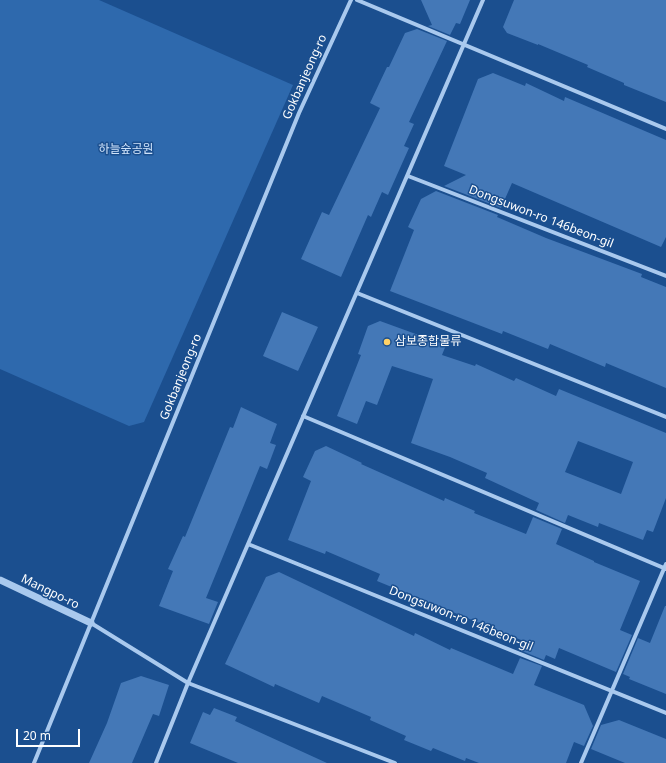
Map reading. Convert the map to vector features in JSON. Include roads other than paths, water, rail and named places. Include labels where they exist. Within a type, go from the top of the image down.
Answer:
[{"type":"street","name":"Gokbanjeong-ro","points":[[34,763],[299,113],[351,0]]},
{"type":"street","points":[[357,0],[666,129]]},
{"type":"street","points":[[156,763],[188,683],[483,0]]},
{"type":"street","name":"Dongsuwon-ro 146beon-gil","points":[[408,176],[666,276]]},
{"type":"street","points":[[356,293],[666,417]]},
{"type":"street","points":[[303,416],[665,567],[581,763]]},
{"type":"street","name":"Dongsuwon-ro 146beon-gil","points":[[248,544],[666,713]]},
{"type":"street","name":"Mangpo-ro","points":[[0,580],[91,624]]},
{"type":"street","points":[[91,624],[188,683],[395,763]]},
{"type":"place","name":"삼보종합물류","points":[[387,342]]},
{"type":"park label","name":"하늘숲공원","points":[[126,150]]}]
